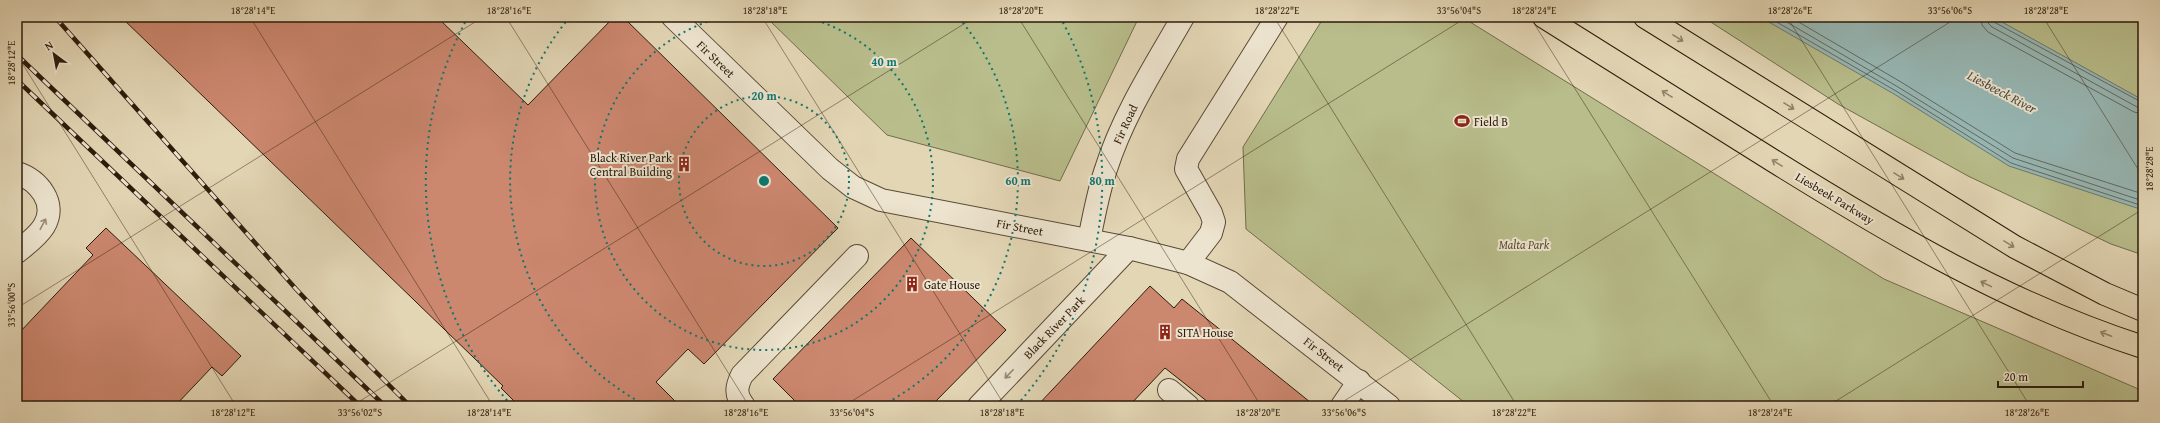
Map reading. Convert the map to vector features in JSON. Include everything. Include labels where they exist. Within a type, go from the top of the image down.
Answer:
[{"type":"main road","name":"Liesbeek Parkway","points":[[1544,17],[1845,205],[1957,270],[2045,311],[2143,347]]},
{"type":"main road","points":[[1645,17],[2015,247],[2105,294],[2143,310]]},
{"type":"street","name":"Fir Street","points":[[673,17],[830,169],[853,187],[881,200],[1129,248],[1188,264],[1230,282],[1389,406]]},
{"type":"street","name":"Fir Road","points":[[1089,240],[1105,169],[1115,145],[1134,104],[1183,17]]},
{"type":"street","points":[[1188,264],[1211,233],[1214,222],[1211,213],[1186,169],[1188,160],[1277,17]]},
{"type":"street","points":[[17,173],[28,177],[45,193],[50,208],[45,226],[17,252]]},
{"type":"street","name":"Black River Park","points":[[979,406],[1129,248]]},
{"type":"street","points":[[744,406],[737,396],[737,385],[742,375],[857,256]]},
{"type":"street","points":[[1342,406],[1359,382]]},
{"type":"street","points":[[1168,390],[1188,406]]},
{"type":"green space","points":[[766,17],[1139,17],[1060,181],[887,135]]},
{"type":"green space","name":"Malta Park","points":[[1324,17],[1462,17],[1884,279],[2143,391],[2143,406],[1469,406],[1246,229],[1243,147]]},
{"type":"green space","points":[[1703,17],[2143,17],[2143,255],[2111,244],[1968,176],[1838,104]]},
{"type":"water","name":"Liesbeeck River","points":[[1760,17],[1993,17],[2143,100],[2143,210],[2009,166],[1894,94]]},
{"type":"building","points":[[121,17],[437,17],[528,105],[614,17],[623,17],[838,228],[704,364],[688,349],[656,382],[680,406],[519,406],[501,388],[503,386]]},
{"type":"building","points":[[106,228],[241,356],[222,376],[212,367],[175,406],[17,406],[17,335],[93,255],[86,248]]},
{"type":"building","name":"Gate House","points":[[911,238],[1006,330],[931,406],[800,406],[773,379]]},
{"type":"building","name":"SITA House","points":[[1150,286],[1174,308],[1182,299],[1315,406],[1213,406],[1165,368],[1129,406],[1037,406]]},
{"type":"railway","points":[[55,17],[296,289],[344,340],[410,406]]},
{"type":"railway","points":[[17,55],[385,406]]},
{"type":"railway","points":[[17,80],[360,406]]},
{"type":"place","name":"Field B","points":[[1462,121]]},
{"type":"place","name":"Black River Park Central Building","points":[[684,164]]},
{"type":"place","name":"Gate House","points":[[912,284]]},
{"type":"place","name":"SITA House","points":[[1165,332]]}]
